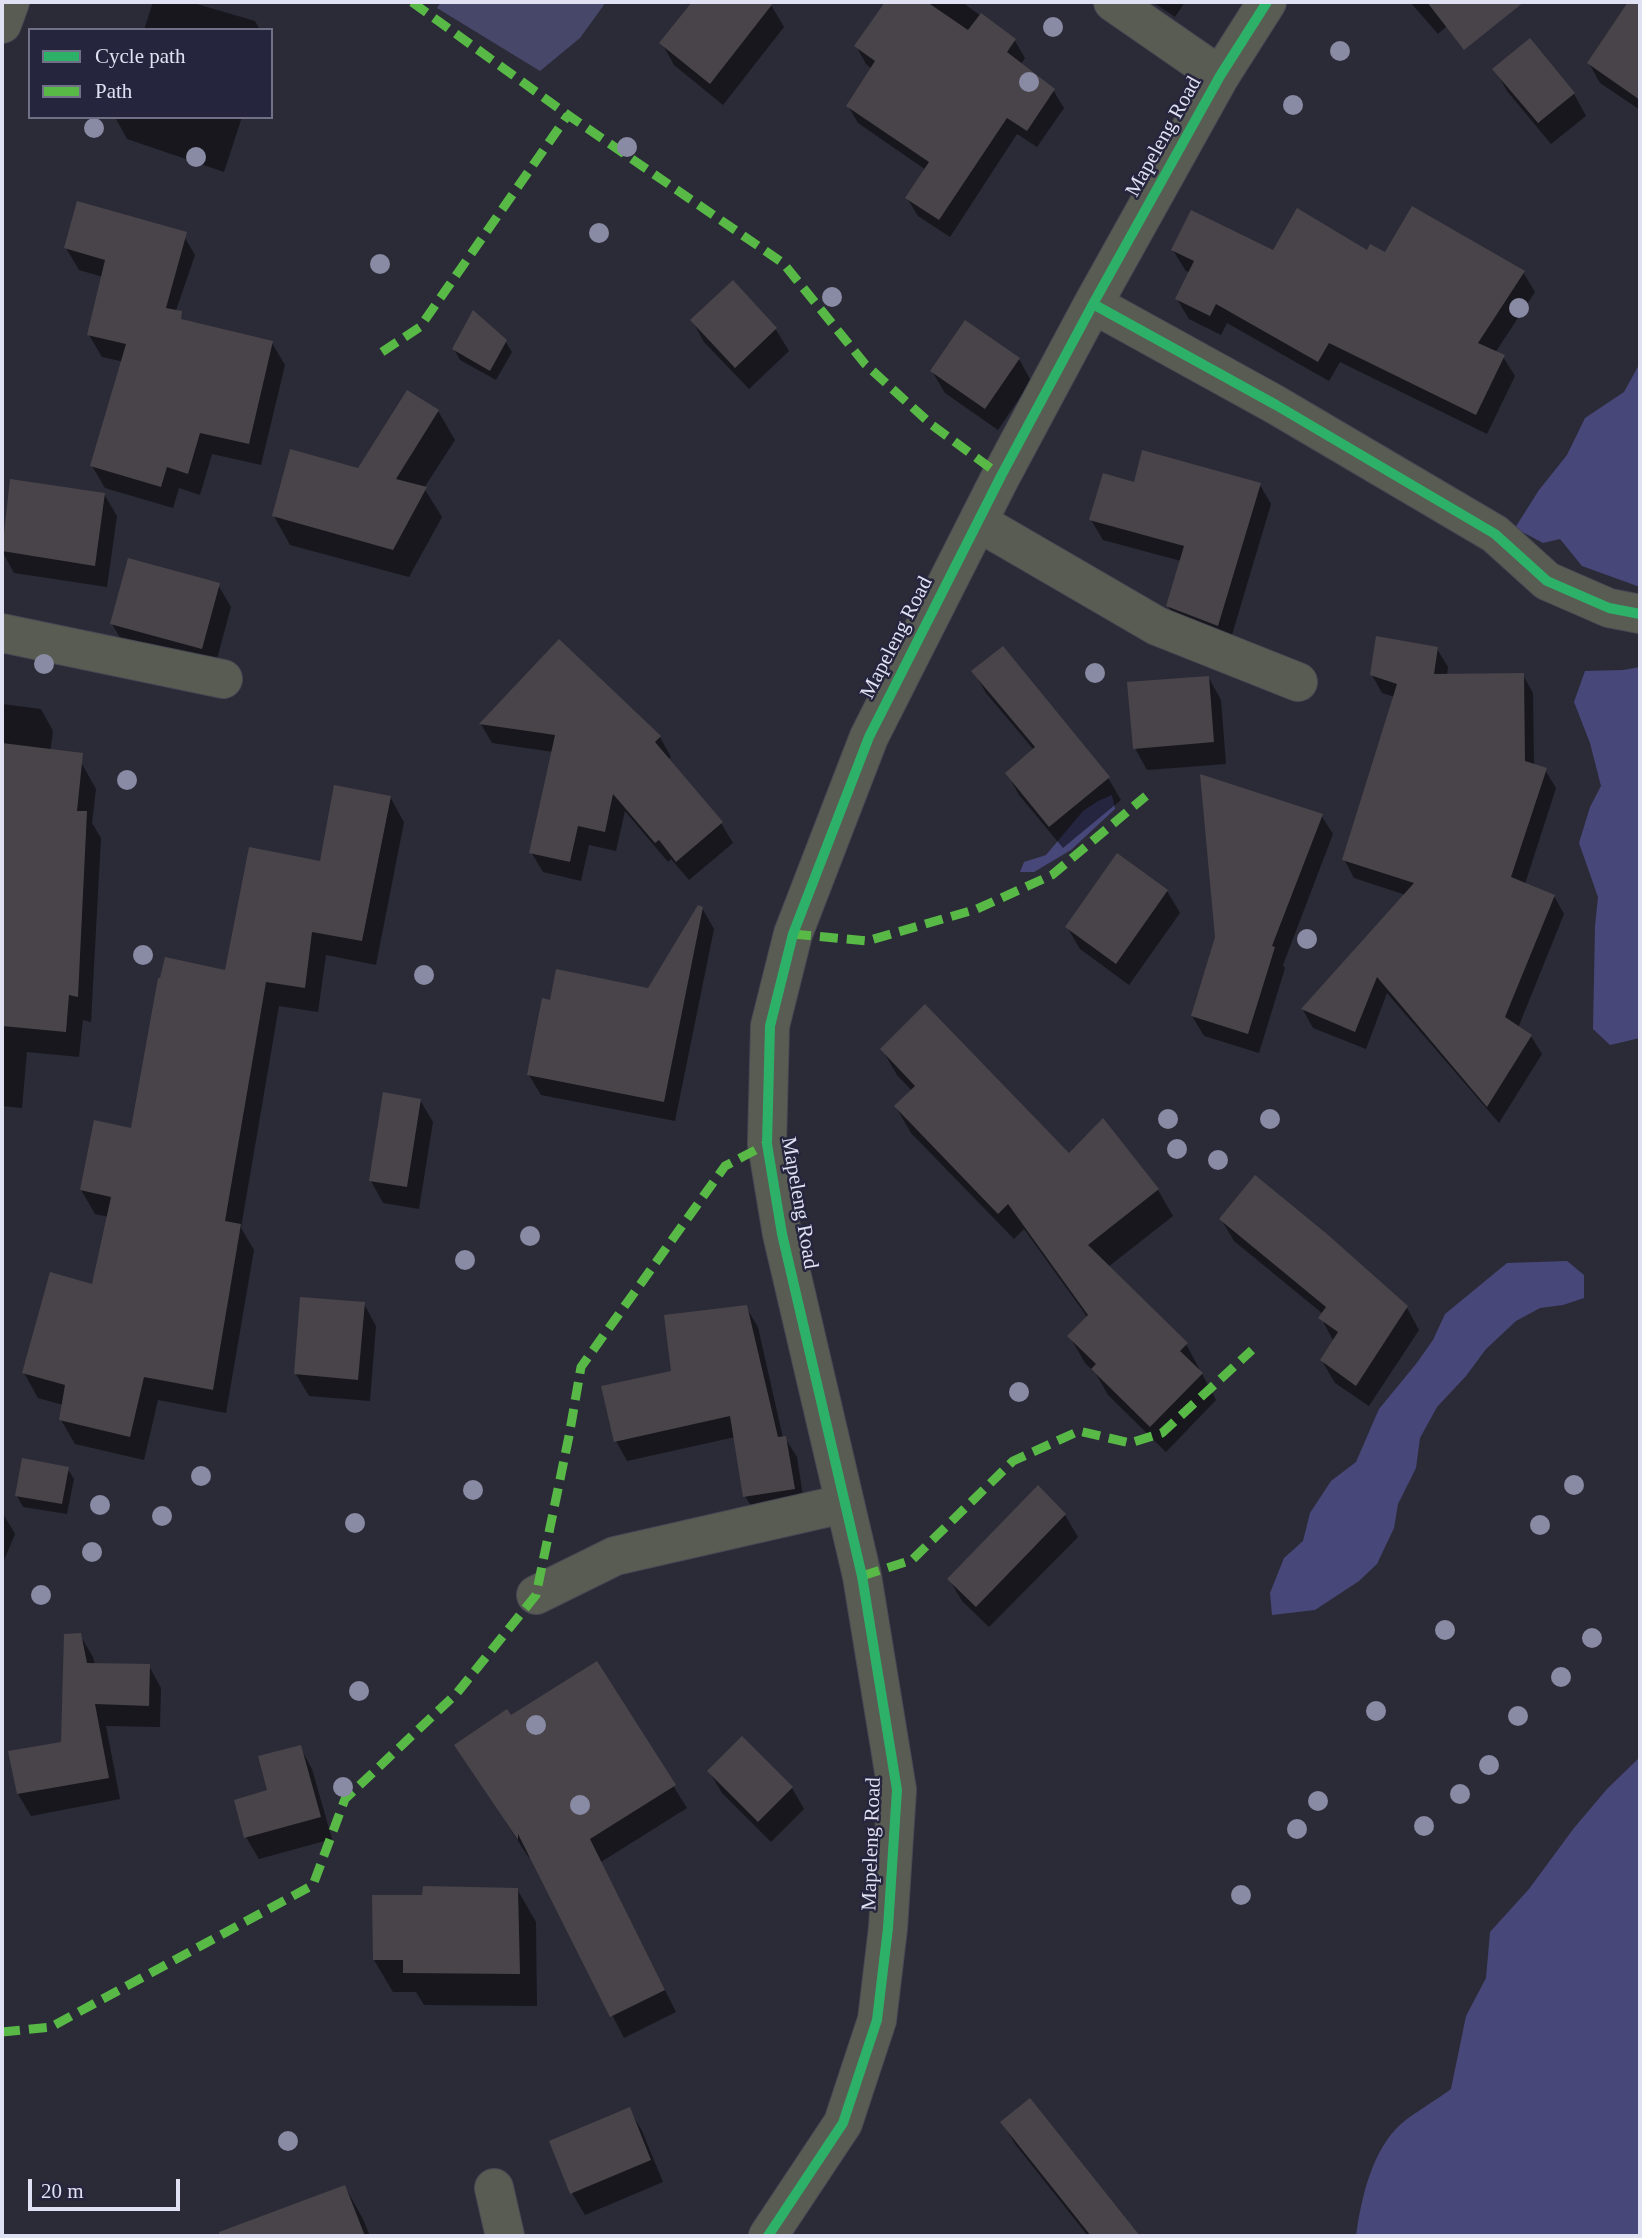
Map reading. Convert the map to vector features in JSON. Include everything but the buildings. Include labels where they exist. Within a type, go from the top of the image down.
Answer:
[{"type":"street","points":[[2,24],[10,2]]},
{"type":"street","points":[[1113,2],[1220,76]]},
{"type":"street","name":"Mapeleng Road","points":[[768,2236],[843,2123],[877,2020],[888,1928],[897,1790],[862,1576],[843,1504],[782,1234],[767,1144],[770,1026],[793,934],[869,737],[1093,304],[1220,76],[1267,2]]},
{"type":"street","points":[[1093,304],[1276,405],[1495,534],[1547,581],[1609,608],[1640,614]]},
{"type":"street","points":[[978,522],[1157,626],[1298,682]]},
{"type":"street","points":[[2,634],[223,679]]},
{"type":"street","points":[[536,1595],[615,1556],[843,1504]]},
{"type":"street","points":[[494,2188],[505,2236]]},
{"type":"shaded area","points":[[441,2],[606,2],[580,38],[540,71],[437,8]]},
{"type":"shaded area","points":[[1640,363],[1640,587],[1582,566],[1560,539],[1543,543],[1515,528],[1539,490],[1567,455],[1585,418],[1624,392]]},
{"type":"shaded area","points":[[1640,667],[1640,1038],[1610,1045],[1593,1029],[1598,897],[1579,843],[1590,807],[1601,786],[1590,743],[1574,702],[1585,671]]},
{"type":"shaded area","points":[[1112,795],[1115,809],[1071,850],[1034,872],[1020,872],[1024,862],[1046,855],[1083,811]]},
{"type":"shaded area","points":[[1567,1261],[1584,1275],[1584,1298],[1563,1305],[1540,1308],[1516,1321],[1486,1349],[1466,1376],[1437,1407],[1420,1438],[1416,1468],[1398,1504],[1394,1528],[1377,1564],[1359,1581],[1315,1610],[1272,1615],[1270,1593],[1284,1558],[1303,1541],[1310,1513],[1331,1481],[1356,1462],[1379,1409],[1433,1340],[1445,1314],[1507,1263]]},
{"type":"shaded area","points":[[1640,1757],[1640,2236],[1356,2236],[1365,2191],[1383,2146],[1402,2123],[1451,2089],[1466,2016],[1486,1978],[1490,1932],[1529,1889],[1607,1789]]},
{"type":"marked path","points":[[412,2],[568,115],[783,263],[865,364],[932,425],[1001,476]]},
{"type":"marked path","points":[[382,352],[420,327],[568,115]]},
{"type":"marked path","points":[[793,934],[867,941],[977,909],[1052,875],[1146,796]]},
{"type":"marked path","points":[[2,2032],[51,2027],[313,1885],[345,1799],[457,1693],[536,1595],[581,1367],[725,1166],[767,1144]]},
{"type":"marked path","points":[[862,1576],[912,1560],[1013,1461],[1079,1431],[1130,1443],[1162,1433],[1252,1350]]},
{"type":"cycle path","points":[[768,2236],[843,2123],[877,2020],[888,1928],[897,1790],[862,1576],[782,1234],[767,1144],[770,1026],[793,934],[869,737],[1001,476],[1093,304],[1220,76],[1267,2]]},
{"type":"cycle path","points":[[1093,304],[1276,405],[1495,534],[1547,581],[1609,608],[1640,614]]}]
